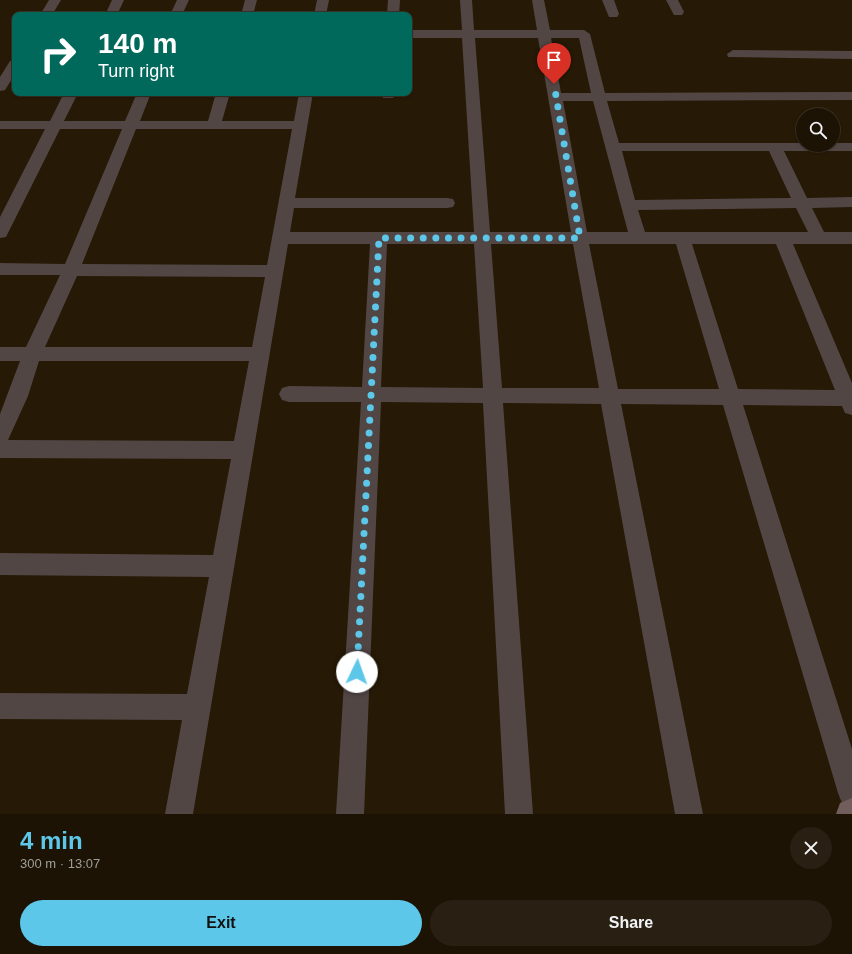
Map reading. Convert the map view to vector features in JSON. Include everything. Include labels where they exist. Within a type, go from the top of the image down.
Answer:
[{"type":"street","points":[[48,12],[55,0]]},
{"type":"street","points":[[112,12],[118,0]]},
{"type":"street","points":[[177,12],[183,0]]},
{"type":"street","points":[[248,12],[251,0]]},
{"type":"street","points":[[321,12],[323,0]]},
{"type":"street","points":[[393,12],[394,0]]},
{"type":"street","points":[[466,0],[493,396],[519,814]]},
{"type":"street","points":[[538,0],[580,238],[689,814]]},
{"type":"street","points":[[608,0],[613,14]]},
{"type":"street","points":[[672,0],[678,12]]},
{"type":"street","points":[[412,34],[584,34],[599,97],[638,238]]},
{"type":"street","points":[[733,54],[852,54]]},
{"type":"street","points":[[0,87],[12,69]]},
{"type":"street","points":[[0,233],[70,96]]},
{"type":"street","points":[[0,436],[18,396],[32,354],[71,270],[132,126],[143,96]]},
{"type":"street","points":[[214,125],[222,96]]},
{"type":"street","points":[[179,814],[306,96]]},
{"type":"street","points":[[556,97],[852,96]]},
{"type":"street","points":[[0,126],[301,125]]},
{"type":"street","points":[[613,147],[852,147]]},
{"type":"street","points":[[774,147],[818,237]]},
{"type":"street","points":[[628,205],[852,202]]},
{"type":"street","points":[[287,203],[447,203]]},
{"type":"street","points":[[682,237],[700,301],[731,397],[852,793]]},
{"type":"street","points":[[289,394],[611,398],[731,397],[851,401],[782,237]]},
{"type":"street","points":[[281,238],[852,238]]},
{"type":"street","points":[[350,814],[379,238]]},
{"type":"street","points":[[0,269],[275,271]]},
{"type":"street","points":[[0,354],[260,354]]},
{"type":"street","points":[[0,449],[243,450]]},
{"type":"street","points":[[0,564],[223,566]]},
{"type":"street","points":[[0,706],[198,707]]},
{"type":"route","points":[[357,672],[379,238],[580,238],[554,84]]}]
